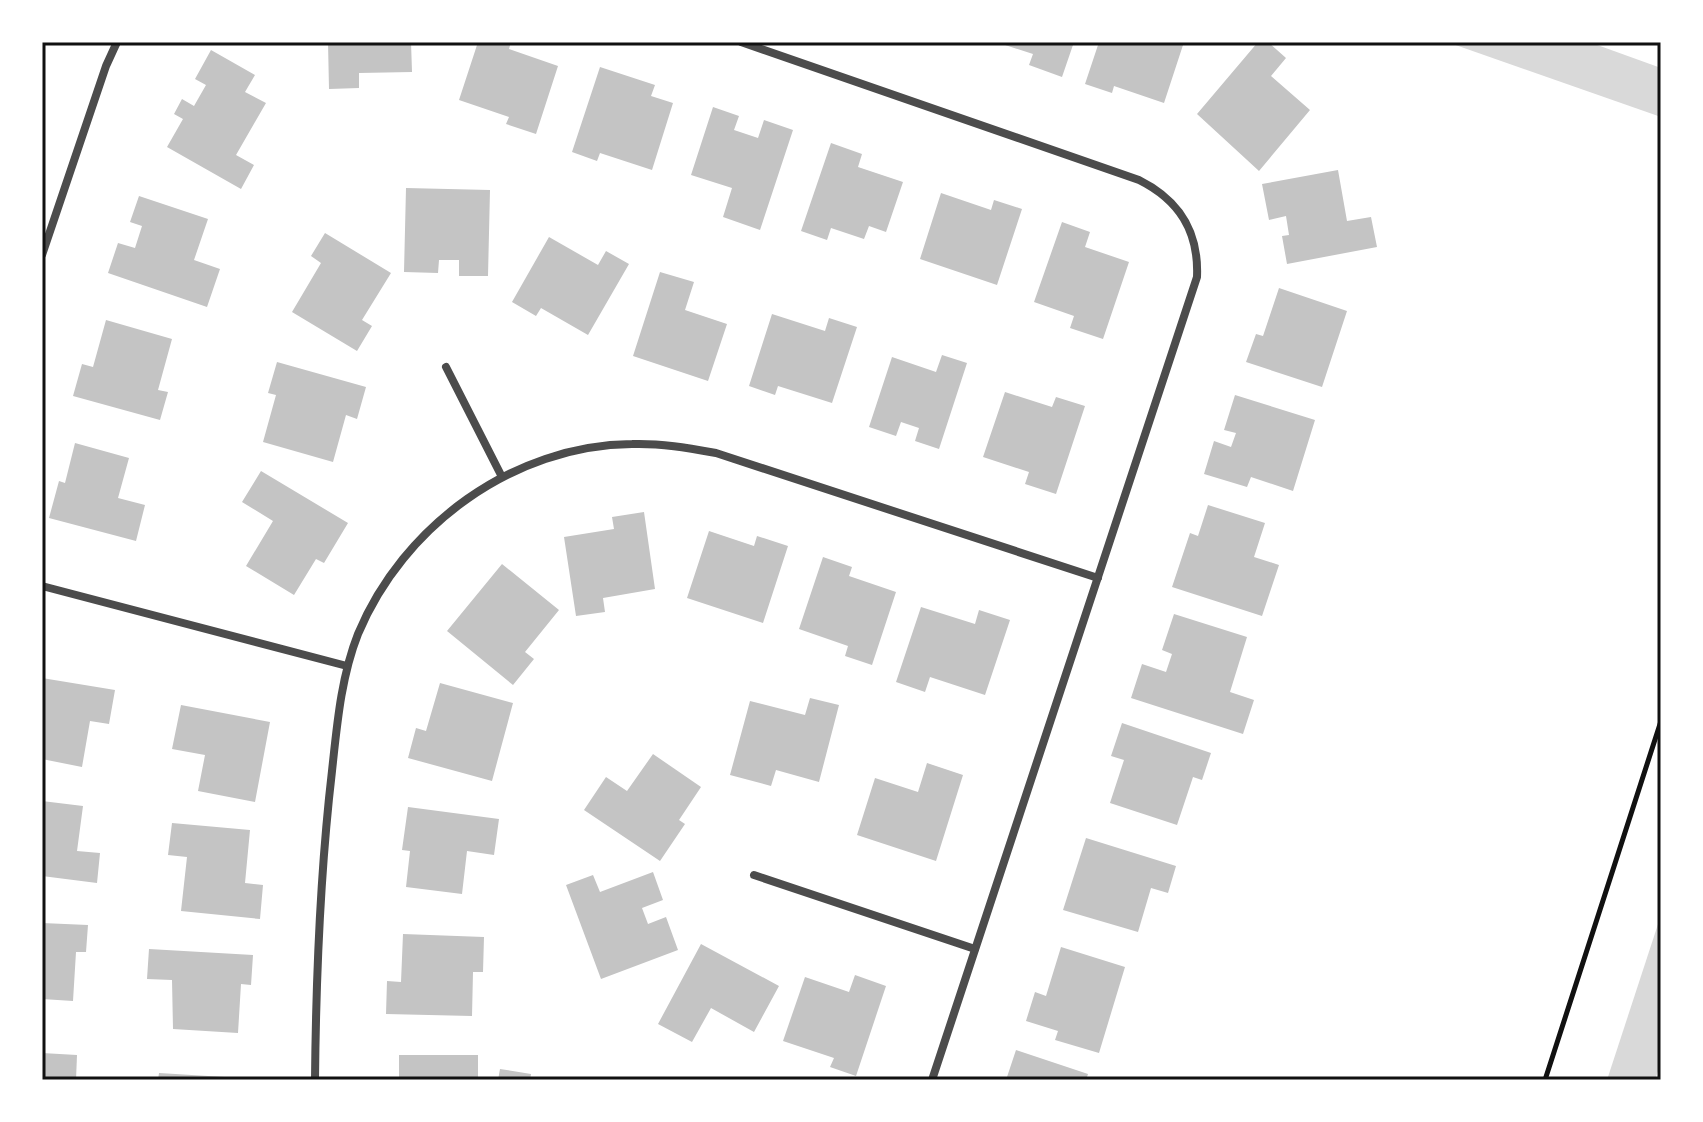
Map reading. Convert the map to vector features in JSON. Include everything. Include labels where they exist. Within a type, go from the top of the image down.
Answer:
[{"type":"street","points":[[42,255],[117,42]]},
{"type":"street","points":[[741,42],[1139,180],[1172,202],[1194,236],[1197,277],[932,1080]]},
{"type":"street","points":[[446,367],[502,477]]},
{"type":"street","points":[[315,1080],[316,960],[324,839],[347,666],[378,595],[402,559],[431,527],[465,499],[502,477],[544,459],[586,448],[629,444],[687,448],[716,453],[1098,578]]},
{"type":"street","points":[[42,586],[347,666]]},
{"type":"street","points":[[754,875],[975,949]]},
{"type":"path","points":[[1545,1080],[1661,721]]},
{"type":"shaded area","points":[[1447,42],[1589,42],[1661,68],[1661,117]]},
{"type":"shaded area","points":[[1661,915],[1661,1062],[1655,1080],[1607,1080]]},
{"type":"building","points":[[328,42],[411,42],[412,72],[359,73],[359,88],[329,89]]},
{"type":"building","points":[[478,42],[511,42],[509,49],[558,66],[536,134],[506,124],[509,117],[459,100]]},
{"type":"building","points":[[1074,42],[1062,77],[1029,65],[1033,54],[999,43]]},
{"type":"building","points":[[1099,42],[1184,42],[1164,103],[1114,86],[1112,93],[1085,84]]},
{"type":"building","points":[[1258,42],[1268,42],[1286,58],[1271,76],[1310,110],[1259,171],[1197,114]]},
{"type":"building","points":[[211,50],[255,75],[245,92],[266,103],[236,155],[254,165],[241,189],[167,147],[183,119],[174,114],[182,99],[194,106],[206,85],[195,79]]},
{"type":"building","points":[[600,67],[655,85],[651,96],[673,103],[652,170],[600,153],[597,161],[572,152]]},
{"type":"building","points":[[713,107],[739,116],[734,130],[758,138],[764,120],[793,130],[760,230],[723,217],[732,188],[691,175]]},
{"type":"building","points":[[831,143],[862,154],[858,167],[903,182],[886,232],[869,226],[864,239],[831,228],[827,240],[801,231]]},
{"type":"building","points":[[1338,170],[1347,221],[1371,217],[1377,247],[1287,264],[1282,236],[1289,235],[1286,216],[1269,220],[1262,184]]},
{"type":"building","points":[[406,188],[490,190],[488,276],[459,276],[459,260],[439,260],[438,273],[404,272]]},
{"type":"building","points":[[941,193],[991,210],[994,200],[1022,209],[997,285],[920,259]]},
{"type":"building","points":[[139,196],[208,219],[194,260],[220,269],[207,307],[108,273],[118,243],[135,248],[142,226],[130,222]]},
{"type":"building","points":[[1062,222],[1090,232],[1085,247],[1129,262],[1103,339],[1070,328],[1074,316],[1034,302]]},
{"type":"building","points":[[325,233],[391,273],[362,320],[372,326],[357,351],[292,312],[321,263],[311,256]]},
{"type":"building","points":[[549,237],[598,265],[606,251],[629,264],[588,335],[541,308],[536,316],[512,302]]},
{"type":"building","points":[[660,272],[694,282],[685,310],[727,324],[708,381],[633,356]]},
{"type":"building","points":[[1279,288],[1347,311],[1322,387],[1246,362],[1256,334],[1263,336]]},
{"type":"building","points":[[772,314],[825,331],[829,318],[857,327],[832,403],[778,386],[775,395],[749,386]]},
{"type":"building","points":[[106,320],[172,339],[158,390],[168,392],[160,420],[73,396],[82,364],[93,367]]},
{"type":"building","points":[[942,355],[967,363],[939,449],[915,441],[919,428],[901,422],[896,436],[869,427],[892,357],[936,372]]},
{"type":"building","points":[[277,362],[366,387],[357,419],[346,415],[333,462],[263,442],[276,395],[268,393]]},
{"type":"building","points":[[1005,392],[1052,407],[1056,397],[1085,406],[1056,494],[1025,484],[1029,472],[983,457]]},
{"type":"building","points":[[1235,395],[1315,420],[1293,491],[1251,477],[1247,487],[1204,474],[1214,441],[1231,447],[1236,433],[1224,430]]},
{"type":"building","points":[[75,443],[129,458],[118,498],[145,505],[136,541],[49,518],[59,481],[65,483]]},
{"type":"building","points":[[261,471],[348,523],[324,563],[316,559],[294,595],[246,566],[273,521],[242,502]]},
{"type":"building","points":[[1208,505],[1265,523],[1254,557],[1279,565],[1262,616],[1172,587],[1190,533],[1198,536]]},
{"type":"building","points":[[644,512],[655,589],[603,598],[605,612],[576,616],[564,537],[614,529],[612,517]]},
{"type":"building","points":[[709,531],[754,546],[757,536],[788,546],[763,623],[687,598]]},
{"type":"building","points":[[823,557],[852,567],[849,576],[896,592],[872,665],[845,656],[848,646],[799,629]]},
{"type":"building","points":[[502,564],[559,610],[525,652],[534,659],[513,685],[447,631]]},
{"type":"building","points":[[921,607],[975,624],[979,610],[1010,620],[985,695],[930,677],[925,692],[896,682]]},
{"type":"building","points":[[1174,614],[1247,637],[1230,692],[1254,700],[1243,734],[1131,698],[1142,664],[1166,672],[1172,654],[1162,650]]},
{"type":"building","points":[[42,678],[115,690],[109,724],[90,721],[82,767],[42,759]]},
{"type":"building","points":[[440,683],[513,703],[492,781],[408,758],[416,728],[426,731]]},
{"type":"building","points":[[810,698],[839,705],[819,782],[776,770],[771,786],[730,775],[750,701],[805,715]]},
{"type":"building","points":[[181,705],[270,722],[255,802],[198,791],[205,755],[172,749]]},
{"type":"building","points":[[1122,723],[1211,753],[1202,780],[1193,777],[1177,825],[1110,803],[1124,760],[1111,756]]},
{"type":"building","points":[[653,754],[701,787],[679,820],[685,824],[660,861],[584,810],[606,777],[627,791]]},
{"type":"building","points":[[927,763],[963,775],[936,861],[857,835],[875,778],[918,792]]},
{"type":"building","points":[[42,801],[83,806],[77,851],[100,853],[97,883],[42,876]]},
{"type":"building","points":[[408,807],[499,819],[494,855],[467,851],[462,894],[406,887],[410,851],[402,850]]},
{"type":"building","points":[[172,823],[250,830],[245,883],[263,885],[260,919],[181,911],[187,857],[168,855]]},
{"type":"building","points":[[1086,838],[1176,866],[1168,893],[1151,888],[1138,932],[1063,910]]},
{"type":"building","points":[[653,872],[663,900],[642,908],[648,924],[666,917],[678,950],[601,979],[566,885],[593,875],[600,892]]},
{"type":"building","points":[[42,923],[88,925],[86,952],[76,952],[73,1001],[42,999]]},
{"type":"building","points":[[403,934],[484,937],[483,972],[473,972],[472,1016],[386,1014],[387,981],[401,982]]},
{"type":"building","points":[[701,944],[779,986],[754,1032],[711,1008],[692,1042],[658,1024]]},
{"type":"building","points":[[1061,947],[1125,967],[1099,1053],[1055,1040],[1058,1031],[1026,1021],[1035,992],[1046,996]]},
{"type":"building","points":[[149,949],[253,955],[251,985],[241,984],[238,1033],[173,1029],[172,980],[147,979]]},
{"type":"building","points":[[855,975],[886,986],[856,1076],[830,1067],[834,1058],[783,1041],[805,977],[849,992]]},
{"type":"building","points":[[1016,1050],[1088,1074],[1086,1080],[1006,1080]]},
{"type":"building","points":[[42,1053],[77,1055],[76,1080],[42,1080]]},
{"type":"building","points":[[399,1055],[478,1055],[478,1080],[399,1080]]},
{"type":"building","points":[[500,1069],[531,1074],[530,1080],[498,1080]]},
{"type":"building","points":[[159,1073],[241,1078],[241,1080],[158,1080]]}]
